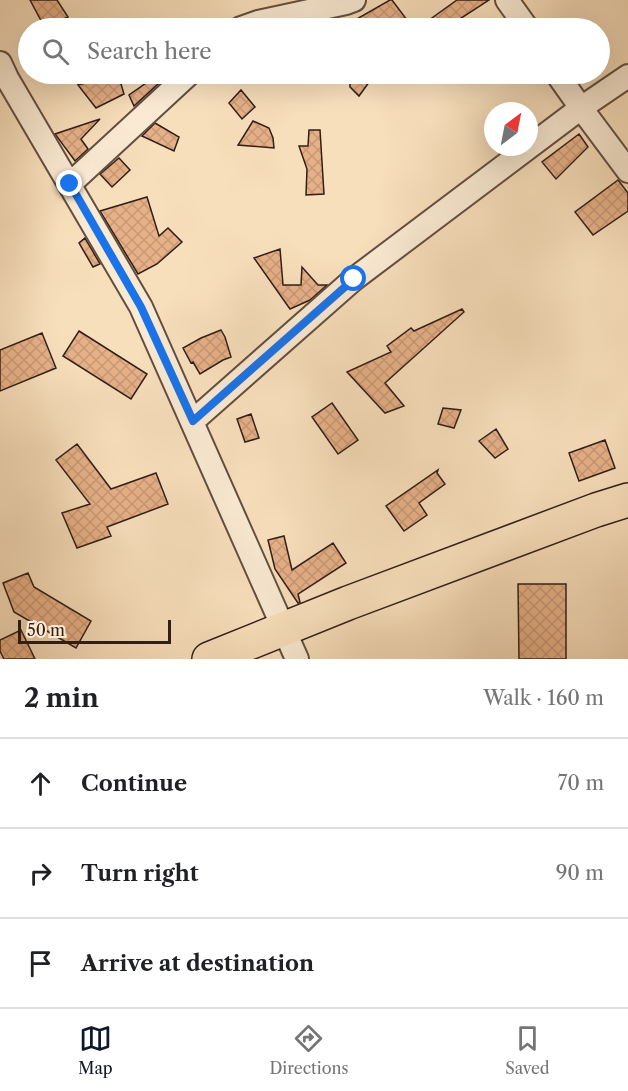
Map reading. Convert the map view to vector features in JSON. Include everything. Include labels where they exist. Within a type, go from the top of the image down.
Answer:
[{"type":"highway","points":[[209,659],[402,582],[628,500]]},
{"type":"street","points":[[277,18],[354,0]]},
{"type":"street","points":[[507,0],[520,18]]},
{"type":"street","points":[[1,66],[141,307],[297,659]]},
{"type":"street","points":[[193,421],[354,279],[628,75]]},
{"type":"street","points":[[70,184],[178,84]]},
{"type":"street","points":[[564,84],[628,171]]},
{"type":"building","points":[[30,0],[57,0],[68,17],[66,18],[40,18]]},
{"type":"building","points":[[392,0],[406,18],[358,18]]},
{"type":"building","points":[[457,0],[489,0],[461,18],[432,18]]},
{"type":"building","points":[[121,84],[124,94],[96,108],[78,85]]},
{"type":"building","points":[[145,84],[158,84],[134,106],[129,95]]},
{"type":"building","points":[[350,84],[368,84],[359,96]]},
{"type":"building","points":[[241,90],[255,107],[242,119],[229,103]]},
{"type":"building","points":[[100,119],[81,139],[88,149],[75,161],[55,134]]},
{"type":"building","points":[[253,121],[269,128],[274,148],[238,145]]},
{"type":"building","points":[[155,123],[179,137],[174,151],[142,136]]},
{"type":"building","points":[[309,130],[320,130],[324,194],[306,195],[307,169],[299,146],[308,146]]},
{"type":"building","points":[[579,134],[588,147],[556,179],[542,162]]},
{"type":"building","points":[[119,158],[130,170],[112,187],[100,174]]},
{"type":"building","points":[[618,180],[628,193],[628,211],[593,235],[575,212]]},
{"type":"building","points":[[147,197],[159,236],[168,228],[182,242],[157,264],[138,274],[100,211]]},
{"type":"building","points":[[85,238],[100,264],[93,267],[79,243]]},
{"type":"building","points":[[280,249],[283,285],[301,285],[302,267],[318,285],[327,285],[310,300],[290,309],[254,258]]},
{"type":"building","points":[[462,309],[464,312],[385,383],[404,406],[385,413],[347,372],[391,352],[387,346],[411,328],[414,331]]},
{"type":"building","points":[[221,330],[231,357],[200,374],[183,348]]},
{"type":"building","points":[[79,331],[147,374],[131,399],[63,356]]},
{"type":"building","points":[[42,333],[56,368],[0,391],[0,350]]},
{"type":"building","points":[[332,403],[358,440],[338,454],[312,417]]},
{"type":"building","points":[[443,408],[461,410],[454,428],[438,424]]},
{"type":"building","points":[[251,414],[259,438],[245,442],[237,419]]},
{"type":"building","points":[[496,429],[508,449],[495,458],[479,441]]},
{"type":"building","points":[[605,440],[615,468],[579,481],[569,453]]},
{"type":"building","points":[[77,444],[111,489],[156,473],[168,504],[107,527],[111,536],[77,548],[62,513],[90,504],[56,460]]},
{"type":"building","points":[[438,470],[437,473],[445,484],[419,503],[427,515],[404,531],[386,506]]},
{"type":"building","points":[[284,536],[292,570],[333,543],[346,563],[298,594],[300,602],[298,603],[275,569],[268,540]]},
{"type":"building","points":[[28,573],[34,587],[91,621],[76,648],[14,612],[3,583]]},
{"type":"building","points":[[518,584],[566,584],[566,659],[519,659]]},
{"type":"building","points":[[21,630],[35,659],[4,659],[0,651],[0,640]]},
{"type":"route","points":[[70,184],[141,307],[193,421],[354,279]]}]
